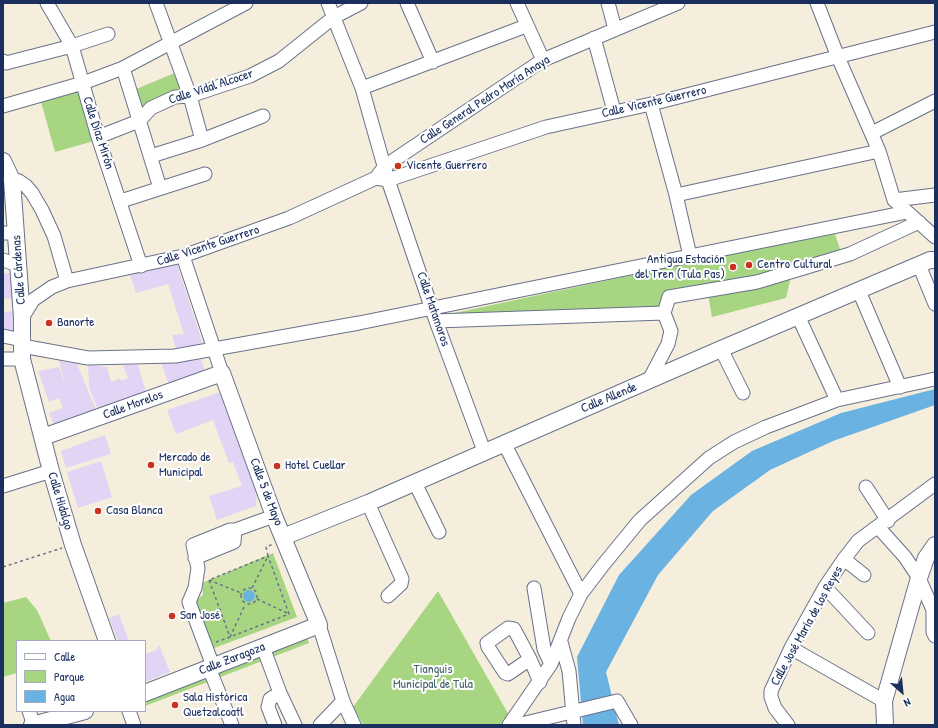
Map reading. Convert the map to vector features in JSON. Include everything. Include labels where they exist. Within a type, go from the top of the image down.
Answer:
[{"type":"main road","points":[[3,161],[8,185]]},
{"type":"main road","name":"Calle Cárdenas","points":[[8,185],[9,230],[18,264],[22,318],[22,349]]},
{"type":"main road","name":"Calle Allende","points":[[283,537],[415,483],[484,451],[648,382],[798,316],[930,260],[935,260]]},
{"type":"main road","name":"Calle Hidalgo","points":[[22,349],[51,471],[73,545],[107,640]]},
{"type":"main road","name":"Calle Morelos","points":[[43,438],[222,373]]},
{"type":"main road","name":"Calle 5 de Mayo","points":[[222,373],[274,516],[319,625]]},
{"type":"main road","points":[[885,725],[884,702],[919,578],[926,558],[935,545]]},
{"type":"main road","name":"Calle Zaragoza","points":[[146,693],[319,625]]},
{"type":"main road","points":[[33,725],[81,712]]},
{"type":"street","name":"Calle Díaz Mirón","points":[[47,3],[72,46],[98,137],[121,202],[141,266]]},
{"type":"street","points":[[156,3],[190,96],[202,140]]},
{"type":"street","points":[[3,106],[82,84],[123,68],[246,3]]},
{"type":"street","points":[[328,3],[362,88],[385,166]]},
{"type":"street","name":"Calle Vidal Alcocer","points":[[98,137],[139,121],[151,108],[175,97],[190,96],[250,76],[279,61],[334,17],[361,3]]},
{"type":"street","points":[[407,3],[433,62]]},
{"type":"street","points":[[517,3],[526,26],[544,60]]},
{"type":"street","points":[[608,3],[615,29]]},
{"type":"street","name":"Calle General Pedro María Anaya","points":[[385,166],[544,60],[678,3]]},
{"type":"street","points":[[817,3],[838,58],[872,133],[894,200],[935,237]]},
{"type":"street","points":[[362,88],[526,26]]},
{"type":"street","name":"Calle Vicente Guerrero","points":[[22,318],[33,300],[52,287],[67,282],[183,256],[289,218],[382,179],[546,127],[651,104],[838,58],[935,32]]},
{"type":"street","points":[[3,61],[6,63],[72,46],[108,34]]},
{"type":"street","points":[[594,38],[614,111]]},
{"type":"street","points":[[123,68],[160,188]]},
{"type":"street","points":[[872,133],[935,101]]},
{"type":"street","points":[[651,104],[676,195],[690,256]]},
{"type":"street","points":[[151,156],[202,140],[263,116]]},
{"type":"street","points":[[676,195],[879,151]]},
{"type":"street","name":"Calle Vicente Guerrero","points":[[382,179],[385,166]]},
{"type":"street","points":[[121,202],[205,174]]},
{"type":"street","name":"Calle Matamoros","points":[[382,179],[432,307],[484,451]]},
{"type":"street","points":[[8,185],[19,182],[26,186],[32,193],[54,236],[67,282]]},
{"type":"street","points":[[894,200],[935,195]]},
{"type":"street","points":[[3,336],[22,349],[88,358],[175,356],[359,323],[432,307],[520,292],[907,212]]},
{"type":"street","points":[[648,382],[668,344],[671,330],[664,313],[669,297],[757,282],[850,254],[919,222]]},
{"type":"street","name":"Calle 5 de Mayo","points":[[183,256],[222,373]]},
{"type":"street","points":[[3,260],[18,264]]},
{"type":"street","points":[[919,265],[935,304]]},
{"type":"street","points":[[859,291],[900,387]]},
{"type":"street","points":[[436,320],[664,313]]},
{"type":"street","points":[[798,316],[837,400]]},
{"type":"street","points":[[3,359],[22,349]]},
{"type":"street","points":[[721,349],[743,393]]},
{"type":"street","points":[[509,725],[551,664],[561,642],[569,618],[581,594],[620,543],[640,520],[709,458],[734,442],[766,427],[837,400],[935,379]]},
{"type":"street","points":[[504,443],[581,594]]},
{"type":"street","points":[[3,486],[51,471]]},
{"type":"street","points":[[415,483],[440,532]]},
{"type":"street","name":"Calle José María de los Reyes","points":[[788,725],[775,708],[771,697],[771,691],[791,648],[825,587],[858,541],[883,524],[935,484]]},
{"type":"street","points":[[866,487],[883,524],[919,578],[933,610],[933,632],[935,636]]},
{"type":"street","points":[[368,503],[402,579],[401,584],[388,596]]},
{"type":"street","points":[[232,725],[190,602],[195,588],[198,568],[195,558],[234,542],[235,530],[274,516]]},
{"type":"street","points":[[844,559],[864,575]]},
{"type":"street","points":[[825,587],[868,633]]},
{"type":"street","points":[[534,588],[544,649],[551,664]]},
{"type":"street","name":"Calle 5 de Mayo","points":[[319,625],[343,701],[354,725]]},
{"type":"street","points":[[561,642],[569,671],[574,711],[574,725]]},
{"type":"street","points":[[262,647],[280,693],[295,725]]},
{"type":"street","points":[[791,648],[884,702]]},
{"type":"street","points":[[530,659],[540,682]]},
{"type":"street","points":[[275,725],[268,707],[270,698],[280,693]]},
{"type":"street","points":[[320,725],[343,701]]},
{"type":"street","points":[[517,725],[617,701],[630,725]]},
{"type":"street","points":[[30,712],[33,725]]},
{"type":"street","points":[[129,712],[134,725]]},
{"type":"path","points":[[3,567],[73,545]]},
{"type":"path","points":[[266,547],[289,614]]},
{"type":"path","points":[[209,580],[268,556]]},
{"type":"path","points":[[252,588],[268,556]]},
{"type":"path","points":[[209,580],[241,593]]},
{"type":"path","points":[[209,580],[230,637]]},
{"type":"path","points":[[245,604],[241,599],[241,593],[245,588],[252,588]]},
{"type":"path","points":[[252,588],[256,593],[257,599]]},
{"type":"path","points":[[257,599],[289,614]]},
{"type":"path","points":[[245,604],[252,603],[257,599]]},
{"type":"path","points":[[230,637],[245,604]]},
{"type":"path","points":[[213,644],[289,614]]},
{"type":"shaded area","points":[[177,264],[203,345],[177,351],[172,335],[184,334],[168,284],[136,293],[130,275]]},
{"type":"shaded area","points":[[12,273],[13,298],[3,299],[3,274]]},
{"type":"shaded area","points":[[15,311],[18,332],[3,331],[3,312]]},
{"type":"shaded area","points":[[201,359],[205,372],[169,384],[161,363]]},
{"type":"shaded area","points":[[59,361],[77,364],[96,410],[54,425],[49,413],[63,408],[59,398],[49,402],[38,371],[59,367],[66,387]]},
{"type":"shaded area","points":[[88,365],[107,367],[111,382],[120,378],[121,381],[128,378],[123,365],[138,365],[146,392],[98,410],[89,387]]},
{"type":"shaded area","points":[[221,392],[257,488],[256,506],[217,520],[209,496],[242,486],[233,462],[229,463],[213,420],[176,434],[167,410]]},
{"type":"shaded area","points":[[105,435],[111,454],[66,468],[61,451]]},
{"type":"shaded area","points":[[101,461],[112,497],[78,508],[67,472]]},
{"type":"shaded area","points":[[119,614],[129,640],[118,640],[109,618]]},
{"type":"shaded area","points":[[159,645],[170,672],[146,682],[146,654],[155,651]]},
{"type":"green space","points":[[177,72],[185,93],[142,114],[134,90]]},
{"type":"green space","points":[[79,88],[94,141],[55,152],[40,98]]},
{"type":"green space","points":[[835,234],[843,258],[791,277],[786,298],[712,317],[707,288],[666,295],[662,308],[450,314],[702,260]]},
{"type":"green space","points":[[273,553],[297,617],[201,653],[185,609],[203,595],[202,583]]},
{"type":"green space","name":"Tianguis Municipal de Tula","points":[[438,591],[510,717],[499,725],[363,725],[353,707]]},
{"type":"green space","points":[[26,597],[37,610],[51,640],[16,640],[16,673],[3,677],[3,603]]},
{"type":"green space","points":[[306,634],[309,643],[146,706],[146,695]]},
{"type":"water","points":[[935,389],[935,405],[833,441],[770,470],[713,511],[658,575],[606,672],[619,725],[583,725],[577,657],[619,575],[691,495],[752,451],[841,413]]},
{"type":"water","points":[[251,590],[254,591],[254,601],[247,602],[244,601],[243,594],[244,591]]},
{"type":"place","name":"Vicente Guerrero","points":[[398,166]]},
{"type":"place","name":"Centro Cultural","points":[[749,265]]},
{"type":"place","name":"Antigua Estación del Tren (Tula Pas)","points":[[733,267]]},
{"type":"place","name":"Banorte","points":[[49,323]]},
{"type":"place","name":"Mercado de Municipal","points":[[151,465]]},
{"type":"place","name":"Hotel Cuellar","points":[[277,466]]},
{"type":"place","name":"Casa Blanca","points":[[98,511]]},
{"type":"place","name":"San José","points":[[172,616]]},
{"type":"place","name":"Sala Histórica Quetzalcoatl","points":[[175,705]]}]
